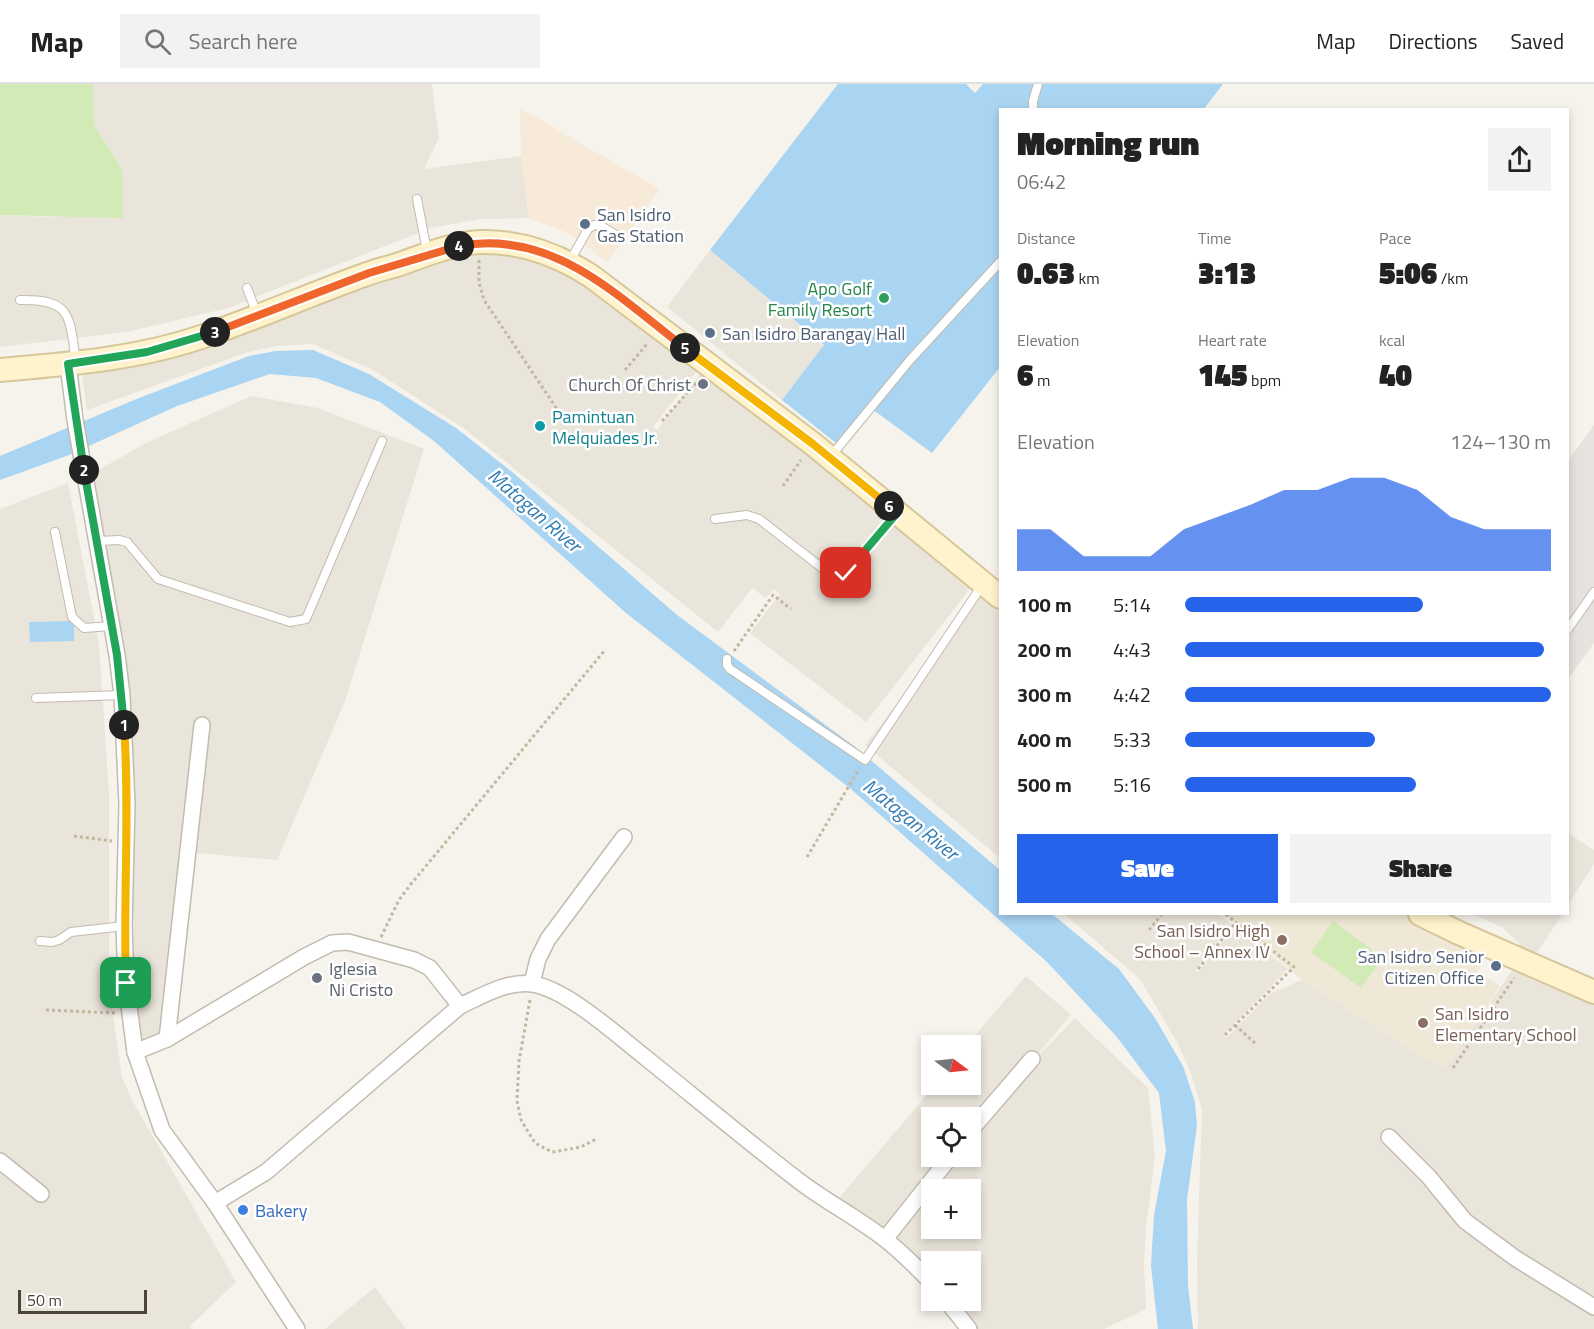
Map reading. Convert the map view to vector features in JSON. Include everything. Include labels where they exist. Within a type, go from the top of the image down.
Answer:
[{"type":"street","points":[[0,370],[72,364],[147,352],[200,337],[369,273],[428,254],[479,242],[510,244],[542,251],[569,262],[591,276],[821,451],[992,590]]},
{"type":"street","points":[[72,364],[75,420],[122,695],[127,804],[124,926],[126,983],[135,1052],[162,1130],[215,1203],[297,1329]]},
{"type":"street","points":[[167,1039],[202,725]]},
{"type":"street","points":[[532,983],[538,959],[548,939],[624,837]]},
{"type":"street","points":[[1422,915],[1594,992]]},
{"type":"street","points":[[135,1052],[167,1039],[304,957],[332,943],[348,942],[414,960],[430,969],[460,1006]]},
{"type":"street","points":[[215,1203],[266,1172],[460,1006],[497,989],[514,984],[532,983],[550,988],[612,1031],[800,1182],[885,1239],[921,1273]]},
{"type":"street","points":[[981,1118],[1032,1059]]},
{"type":"street","points":[[1389,1137],[1429,1177],[1465,1221],[1515,1258],[1594,1307]]},
{"type":"street","points":[[0,1161],[41,1194]]},
{"type":"street","points":[[885,1239],[942,1167]]},
{"type":"street","points":[[955,1311],[969,1329]]},
{"type":"lane","points":[[1033,108],[1038,84]]},
{"type":"lane","points":[[417,199],[428,254]]},
{"type":"lane","points":[[569,262],[588,229],[594,225],[601,226],[621,238]]},
{"type":"lane","points":[[821,451],[910,360],[999,263]]},
{"type":"lane","points":[[247,288],[258,315]]},
{"type":"lane","points":[[20,300],[50,302],[63,309],[69,317],[72,364]]},
{"type":"lane","points":[[97,541],[127,542],[158,579],[290,622],[306,619],[382,441]]},
{"type":"lane","points":[[715,519],[747,515],[759,519],[830,574],[837,576],[846,573],[897,513]]},
{"type":"lane","points":[[55,532],[72,617],[84,628],[111,626]]},
{"type":"lane","points":[[727,659],[730,669],[865,760],[992,590]]},
{"type":"lane","points":[[1569,628],[1594,592]]},
{"type":"lane","points":[[36,698],[122,695]]},
{"type":"lane","points":[[40,941],[59,940],[71,932],[124,926]]},
{"type":"path","points":[[479,242],[479,283],[484,300],[559,412]]},
{"type":"path","points":[[625,370],[660,328]]},
{"type":"path","points":[[662,421],[710,368]]},
{"type":"path","points":[[783,486],[821,451]]},
{"type":"path","points":[[727,659],[773,595],[792,609]]},
{"type":"path","points":[[376,949],[390,916],[411,884],[605,650]]},
{"type":"path","points":[[807,858],[858,770]]},
{"type":"path","points":[[74,836],[126,843]]},
{"type":"path","points":[[1149,930],[1161,915]]},
{"type":"path","points":[[1225,1035],[1294,967],[1226,915]]},
{"type":"path","points":[[1198,969],[1236,922]]},
{"type":"path","points":[[1453,1068],[1525,962]]},
{"type":"path","points":[[532,983],[519,1060],[517,1101],[521,1120],[535,1143],[552,1152],[581,1147],[596,1139]]},
{"type":"path","points":[[46,1010],[130,1014]]},
{"type":"path","points":[[1235,1025],[1257,1045]]},
{"type":"shaded area","points":[[93,84],[432,84],[439,138],[424,169],[521,156],[529,218],[480,219],[431,228],[228,308],[127,332],[0,347],[0,215],[53,217],[122,170],[94,125]]},
{"type":"shaded area","points":[[520,108],[659,189],[608,262],[568,233],[529,218],[521,156]]},
{"type":"shaded area","points":[[469,243],[560,263],[700,367],[653,427],[657,430],[704,369],[976,581],[866,722],[750,633],[780,594],[774,589],[766,598],[752,588],[718,632],[465,429],[373,370],[313,344],[276,346],[248,352],[87,410],[80,362],[193,334]]},
{"type":"shaded area","points":[[710,250],[824,346],[782,400],[667,307]]},
{"type":"shaded area","points":[[251,396],[318,408],[424,449],[345,701],[277,860],[187,852],[168,1039],[138,1060],[128,975],[128,807],[88,476],[146,443]]},
{"type":"shaded area","points":[[1594,425],[1594,643],[1569,678],[1569,460]]},
{"type":"shaded area","points":[[68,483],[99,644],[109,794],[109,988],[122,1077],[132,1100],[236,1282],[190,1326],[192,1329],[0,1329],[0,509]]},
{"type":"shaded area","points":[[983,593],[999,606],[999,857],[865,745]]},
{"type":"shaded area","points":[[1569,834],[1594,850],[1594,864],[1569,903]]},
{"type":"shaded area","points":[[1065,915],[1219,915],[1232,924],[1195,970],[1198,972],[1235,927],[1288,969],[1223,1035],[1226,1038],[1271,993],[1302,980],[1428,1060],[1447,1066],[1519,960],[1594,991],[1594,1298],[1576,1287],[1571,1294],[1594,1310],[1594,1329],[1198,1329],[1197,1259],[1202,1110],[1191,1073],[1177,1042],[1140,979]]},
{"type":"shaded area","name":"San Isidro Elementary School","points":[[1227,915],[1410,915],[1484,955],[1478,972],[1500,986],[1447,1067],[1428,1060],[1302,980]]},
{"type":"shaded area","points":[[1475,915],[1561,915],[1534,958],[1502,927]]},
{"type":"shaded area","points":[[1026,976],[1071,1015],[981,1121],[981,1107],[921,1107],[921,1167],[941,1167],[931,1179],[921,1179],[921,1191],[882,1236],[834,1204],[927,1095],[981,1095],[981,1035],[976,1035]]},
{"type":"shaded area","points":[[1075,1018],[1148,1088],[1155,1156],[1146,1228],[1144,1264],[1146,1309],[1104,1329],[975,1329],[960,1311],[981,1311],[981,1251],[921,1251],[921,1265],[896,1235],[921,1203],[921,1239],[981,1239],[981,1179],[940,1179],[950,1167],[981,1167],[981,1128],[1038,1056]]},
{"type":"shaded area","points":[[375,1287],[406,1329],[325,1329]]},
{"type":"green space","points":[[0,84],[93,84],[94,125],[122,170],[123,218],[0,215]]},
{"type":"green space","points":[[1333,921],[1383,958],[1361,988],[1311,952]]},
{"type":"water","name":"Apo Golf Family Resort","points":[[838,84],[966,84],[975,93],[983,84],[1223,84],[1205,108],[999,108],[999,368],[932,453],[872,409],[841,447],[782,400],[824,345],[710,250]]},
{"type":"water","name":"Matagan River","points":[[313,350],[369,374],[456,428],[511,471],[677,615],[854,746],[999,869],[999,915],[1053,915],[1119,969],[1155,1018],[1183,1066],[1195,1102],[1197,1126],[1187,1199],[1188,1286],[1193,1329],[1158,1329],[1151,1266],[1154,1215],[1166,1151],[1159,1093],[1116,1036],[1047,962],[852,790],[626,613],[434,441],[380,402],[316,378],[270,374],[177,406],[69,455],[0,480],[0,456],[139,398],[249,356],[276,351]]},
{"type":"water","points":[[74,621],[74,641],[30,642],[29,622]]},
{"type":"place","name":"San Isidro Gas Station","points":[[585,224]]},
{"type":"place","name":"Apo Golf Family Resort","points":[[884,298]]},
{"type":"place","name":"San Isidro Barangay Hall","points":[[710,333]]},
{"type":"place","name":"Church Of Christ","points":[[703,384]]},
{"type":"place","name":"Pamintuan Melquiades Jr.","points":[[540,426]]},
{"type":"place","name":"San Isidro High School – Annex IV","points":[[1282,940]]},
{"type":"place","name":"San Isidro Senior Citizen Office","points":[[1496,966]]},
{"type":"place","name":"Iglesia Ni Cristo","points":[[317,978]]},
{"type":"place","name":"San Isidro Elementary School","points":[[1423,1023]]},
{"type":"place","name":"Bakery","points":[[243,1210]]},
{"type":"route","points":[[126,983],[124,926],[127,804],[122,695],[117,655],[75,420],[68,364],[147,352],[200,337],[369,273],[458,246],[479,242],[510,244],[542,251],[569,262],[591,276],[813,444],[897,513],[846,573]]}]
